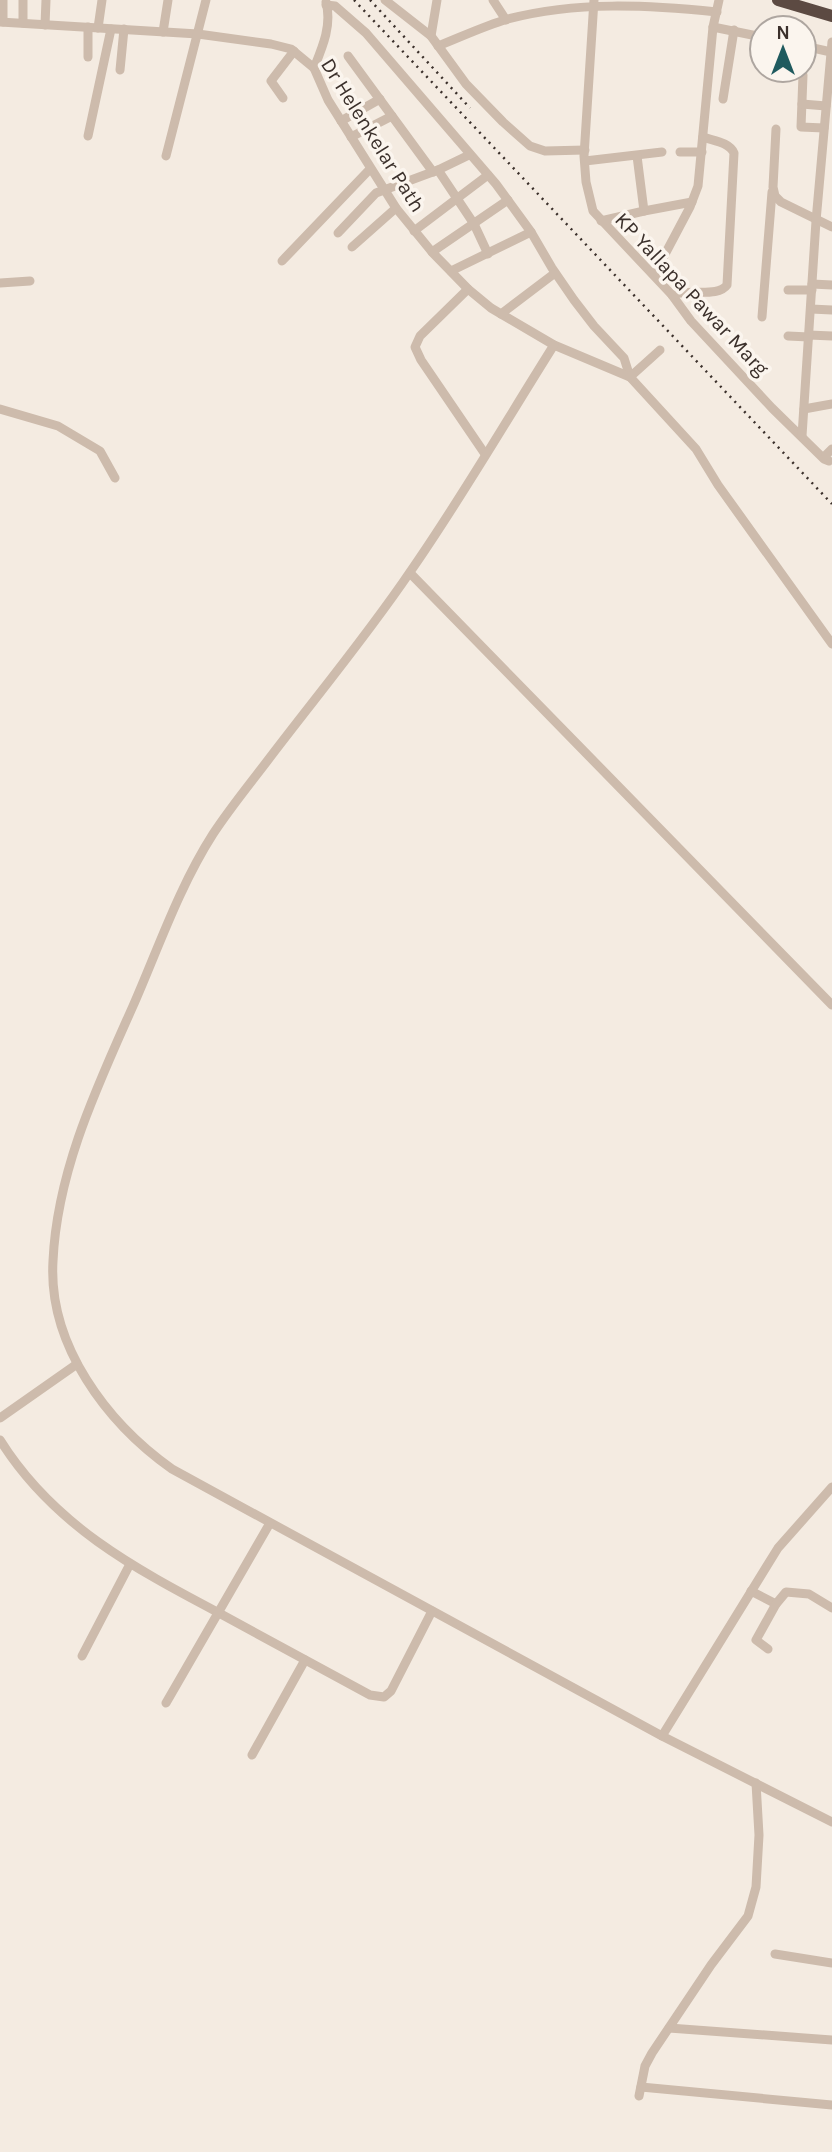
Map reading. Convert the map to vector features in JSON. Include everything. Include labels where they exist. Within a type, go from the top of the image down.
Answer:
[{"type":"highway","points":[[778,0],[832,16]]},
{"type":"street","points":[[1,22],[3,0]]},
{"type":"street","points":[[23,0],[23,23]]},
{"type":"street","points":[[46,0],[46,25]]},
{"type":"street","points":[[88,57],[102,0]]},
{"type":"street","points":[[161,32],[168,0]]},
{"type":"street","points":[[166,156],[206,0]]},
{"type":"street","points":[[385,0],[430,36],[466,84],[530,146],[545,151],[585,150]]},
{"type":"street","points":[[430,36],[437,0]]},
{"type":"street","points":[[493,0],[506,20]]},
{"type":"street","points":[[654,275],[698,186],[713,27],[719,0]]},
{"type":"street","points":[[314,68],[327,32],[326,2],[335,6],[366,33],[508,200],[555,273],[594,326],[624,358],[630,377],[696,449],[718,485],[832,644]]},
{"type":"street","points":[[438,46],[506,20],[593,3],[716,12]]},
{"type":"street","name":"KP Yallapa Pawar Marg","points":[[593,3],[585,150],[590,204],[601,221],[654,275],[691,321],[824,459],[830,458]]},
{"type":"street","points":[[161,32],[162,10]]},
{"type":"street","name":"Dr Helenkelar Path","points":[[1,22],[198,34],[271,44],[294,51],[314,68],[328,100],[396,208],[432,252],[468,289],[501,314],[554,345],[630,377]]},
{"type":"street","points":[[713,27],[748,34]]},
{"type":"street","points":[[88,136],[111,29]]},
{"type":"street","points":[[120,70],[124,29]]},
{"type":"street","points":[[723,99],[734,30]]},
{"type":"street","points":[[802,434],[816,221],[832,41]]},
{"type":"street","points":[[283,98],[271,81],[294,51]]},
{"type":"street","points":[[348,56],[474,224],[488,254]]},
{"type":"street","points":[[803,84],[801,127],[824,128]]},
{"type":"street","points":[[341,121],[380,99]]},
{"type":"street","points":[[802,104],[826,106]]},
{"type":"street","points":[[351,137],[392,116]]},
{"type":"street","points":[[762,317],[776,129]]},
{"type":"street","points":[[672,295],[693,290],[718,293],[727,285],[734,153],[726,144],[703,137]]},
{"type":"street","points":[[585,161],[662,152]]},
{"type":"street","points":[[680,152],[702,152]]},
{"type":"street","points":[[338,233],[371,198],[383,190],[435,171],[468,155]]},
{"type":"street","points":[[637,156],[644,211]]},
{"type":"street","points":[[282,261],[370,169]]},
{"type":"street","points":[[414,231],[488,175]]},
{"type":"street","points":[[773,187],[775,197],[781,202],[832,227]]},
{"type":"street","points":[[432,252],[508,200]]},
{"type":"street","points":[[601,221],[692,202]]},
{"type":"street","points":[[352,247],[396,208]]},
{"type":"street","points":[[451,271],[531,232]]},
{"type":"street","points":[[501,314],[555,273]]},
{"type":"street","points":[[0,283],[30,281]]},
{"type":"street","points":[[788,290],[832,285]]},
{"type":"street","points":[[468,289],[420,335],[415,347],[485,454]]},
{"type":"street","points":[[811,309],[832,310]]},
{"type":"street","points":[[788,336],[832,335]]},
{"type":"street","points":[[554,345],[410,573],[213,835],[173,912],[81,1130],[62,1197],[52,1263],[56,1300],[77,1364],[94,1390],[120,1424],[148,1452],[182,1475],[663,1736],[832,1822]]},
{"type":"street","points":[[630,377],[660,350]]},
{"type":"street","points":[[804,410],[832,404]]},
{"type":"street","points":[[0,409],[58,426],[100,451],[115,478]]},
{"type":"street","points":[[410,573],[832,1004]]},
{"type":"street","points":[[0,1418],[77,1364]]},
{"type":"street","points":[[0,1440],[33,1484],[88,1537],[130,1564],[370,1695],[384,1697],[391,1690],[432,1611]]},
{"type":"street","points":[[663,1736],[778,1548],[832,1487]]},
{"type":"street","points":[[166,1703],[270,1523]]},
{"type":"street","points":[[82,1656],[130,1564]]},
{"type":"street","points":[[751,1591],[776,1604]]},
{"type":"street","points":[[768,1649],[756,1640],[776,1604],[786,1592],[809,1594],[832,1608]]},
{"type":"street","points":[[252,1755],[305,1660]]},
{"type":"street","points":[[756,1783],[756,1887],[748,1916],[645,2066],[640,2092],[832,2105]]},
{"type":"street","points":[[775,1954],[832,1963]]},
{"type":"street","points":[[669,2028],[832,2040]]},
{"type":"railway","points":[[354,0],[832,504]]},
{"type":"railway","points":[[370,0],[470,108]]}]
